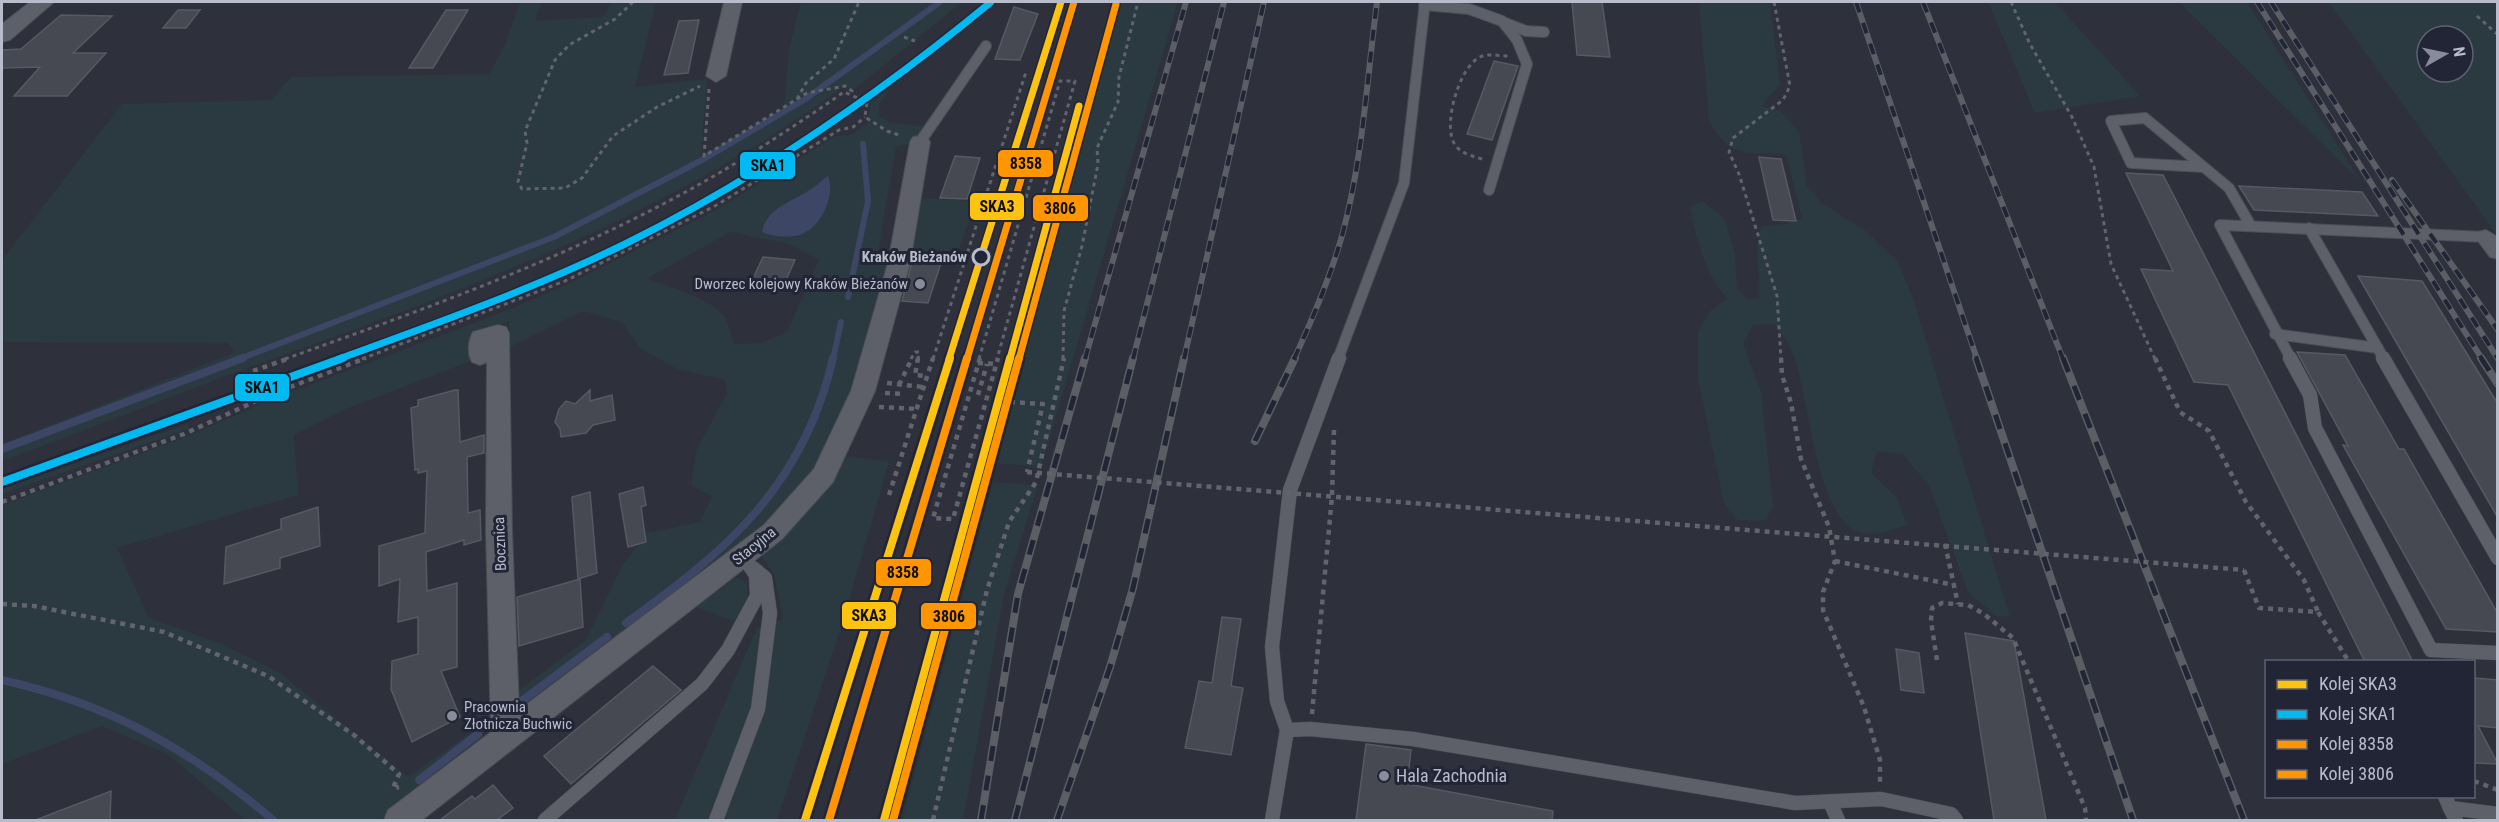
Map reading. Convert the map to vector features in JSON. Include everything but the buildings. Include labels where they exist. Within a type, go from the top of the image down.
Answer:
[{"type":"street","points":[[2,35],[43,2]]},
{"type":"street","points":[[713,79],[733,2]]},
{"type":"street","name":"Stacyjna","points":[[399,820],[420,801],[506,737],[748,561],[824,475],[858,404],[899,263],[920,142]]},
{"type":"street","name":"Bocznica","points":[[498,350],[499,505],[506,737]]},
{"type":"lane","points":[[1469,9],[1480,2]]},
{"type":"lane","points":[[1272,820],[1287,730],[1277,701],[1272,647],[1290,490],[1316,424],[1366,277],[1404,183],[1424,3],[1469,9],[1526,31],[1544,33]]},
{"type":"lane","points":[[1489,190],[1499,164],[1527,64],[1517,40],[1502,21]]},
{"type":"lane","points":[[920,142],[986,46]]},
{"type":"lane","points":[[2204,167],[2131,163],[2111,121],[2145,118],[2204,167],[2229,188],[2251,226]]},
{"type":"lane","points":[[2492,245],[2309,228],[2220,225],[2275,334],[2310,395],[2315,428],[2431,650],[2498,653]]},
{"type":"lane","points":[[2309,228],[2498,558]]},
{"type":"lane","points":[[2275,334],[2378,348]]},
{"type":"lane","points":[[545,820],[702,684],[728,650],[757,596],[758,583],[748,561]]},
{"type":"lane","points":[[716,820],[758,709],[770,613],[765,578],[748,561]]},
{"type":"lane","points":[[1287,730],[1310,729],[1413,739],[1795,803],[1881,799],[1951,814],[1956,820]]},
{"type":"lane","points":[[1830,802],[1838,820]]},
{"type":"lane","points":[[2451,808],[2498,814]]},
{"type":"path","points":[[633,2],[615,19],[569,45],[555,60],[525,131],[527,143],[518,182],[522,189],[560,189],[582,178],[613,136],[657,107],[713,79]]},
{"type":"path","points":[[796,100],[804,84],[829,66],[843,41],[859,2]]},
{"type":"path","points":[[933,820],[987,590],[1009,522],[1036,482],[1057,398],[1064,356],[1064,311],[1082,246],[1098,164],[1097,148],[1118,102],[1119,77],[1132,34],[1138,2]]},
{"type":"path","points":[[1774,2],[1790,86],[1783,100],[1733,138],[1729,152],[1739,174],[1778,296],[1782,375],[1793,412],[1800,459],[1829,527],[1835,561],[1822,592],[1823,610],[1870,728],[1880,760],[1881,799]]},
{"type":"path","points":[[2011,2],[2030,44],[2072,117],[2094,167],[2110,264],[2180,412],[2209,431],[2246,502],[2304,580],[2318,612],[2348,660]]},
{"type":"path","points":[[2477,16],[2498,35]]},
{"type":"path","points":[[904,38],[915,41]]},
{"type":"path","points":[[1499,164],[1467,154],[1454,145],[1449,135],[1450,115],[1469,66],[1479,57],[1524,56]]},
{"type":"path","points":[[889,495],[1026,72]]},
{"type":"path","points":[[713,79],[704,156],[807,93],[839,86],[845,86],[852,91],[848,93]]},
{"type":"path","points":[[1060,81],[1076,81],[996,364],[953,519],[933,518],[1060,81]]},
{"type":"path","points":[[2,502],[184,434],[269,395],[565,281],[715,206],[839,130],[847,130],[858,124],[865,117],[867,102],[844,92],[783,135],[702,183],[601,235],[453,297],[253,371]]},
{"type":"path","points":[[865,117],[887,131]]},
{"type":"path","points":[[899,385],[915,352],[920,352],[915,375],[927,376]]},
{"type":"path","points":[[978,363],[996,364]]},
{"type":"path","points":[[978,395],[987,364]]},
{"type":"path","points":[[878,382],[923,387]]},
{"type":"path","points":[[883,393],[903,394]]},
{"type":"path","points":[[1010,402],[1043,404],[1027,472],[1945,544],[2244,570],[2259,608],[2318,612]]},
{"type":"path","points":[[870,406],[917,409]]},
{"type":"path","points":[[1310,729],[1332,496],[1334,440]]},
{"type":"path","points":[[1945,544],[1958,604]]},
{"type":"path","points":[[1835,561],[1884,570],[1932,583],[1954,585]]},
{"type":"path","points":[[1937,660],[1931,621],[1932,608],[1942,603],[1968,605],[1984,614],[2013,638],[2085,808],[2086,820]]},
{"type":"path","points":[[2,604],[34,606],[164,632],[268,676],[354,735],[399,774],[393,788],[406,785],[420,801]]},
{"type":"path","points":[[2475,781],[2498,790]]},
{"type":"shaded area","points":[[520,2],[542,2],[535,21],[603,17],[611,2],[656,2],[635,87],[707,79],[701,156],[784,107],[789,49],[801,2],[962,2],[852,91],[843,87],[776,133],[707,174],[566,245],[419,305],[2,461],[2,444],[236,352],[228,343],[2,342],[2,260],[122,104],[272,100],[291,77],[489,74],[504,47]]},
{"type":"shaded area","points":[[1120,2],[1178,2],[1041,467],[995,463]]},
{"type":"shaded area","points":[[1699,2],[1770,2],[1780,84],[1762,106],[1780,111],[1799,131],[1807,186],[1822,203],[1866,231],[1898,262],[1914,301],[2010,617],[1996,616],[1968,592],[1929,486],[1903,454],[1877,451],[1871,473],[1897,498],[1907,525],[1881,533],[1867,534],[1854,530],[1841,517],[1830,498],[1821,474],[1792,351],[1774,324],[1753,325],[1743,344],[1761,392],[1773,508],[1764,521],[1738,520],[1724,503],[1698,379],[1698,332],[1711,310],[1727,299],[1712,278],[1702,256],[1690,207],[1702,201],[1724,218],[1735,253],[1737,289],[1747,299],[1759,298],[1757,252],[1762,226],[1782,225],[1802,218],[1786,154],[1750,153],[1732,148],[1716,133],[1709,120]]},
{"type":"shaded area","points":[[1988,2],[2055,2],[2140,96],[2035,113]]},
{"type":"shaded area","points":[[2179,2],[2247,2],[2361,182]]},
{"type":"shaded area","points":[[2329,2],[2497,2],[2497,235]]},
{"type":"shaded area","points":[[890,89],[880,103],[879,115],[890,123],[924,126],[913,143],[896,146],[877,257],[891,258],[852,398],[818,465],[767,524],[514,717],[502,703],[586,640],[623,564],[648,533],[700,522],[712,496],[691,486],[696,451],[727,393],[725,380],[677,369],[640,348],[622,322],[583,311],[510,347],[509,321],[477,334],[471,361],[346,409],[294,435],[298,495],[117,548],[149,618],[220,643],[280,673],[408,777],[474,730],[483,733],[480,744],[380,820],[245,820],[169,755],[102,726],[2,764],[2,505],[188,436],[270,400],[508,310],[570,283],[718,209],[835,136],[851,135],[867,123],[871,102]],"holes":[[[828,177],[794,236],[769,235],[763,228],[771,214]],[[730,232],[789,244],[819,260],[787,332],[760,343],[734,344],[726,320],[721,313],[705,301],[648,278]]]},
{"type":"shaded area","points":[[917,198],[975,201],[955,262],[910,258]]},
{"type":"shaded area","points":[[188,424],[188,429],[2,494],[2,489]]},
{"type":"shaded area","points":[[847,456],[889,462],[843,621],[777,820],[675,820],[756,629],[783,619],[774,575],[761,556],[805,513]]},
{"type":"shaded area","points":[[993,482],[1038,485],[1004,594],[963,820],[902,820]]},
{"type":"shaded area","points":[[736,577],[747,582],[748,599],[734,621],[693,606],[721,582]]},
{"type":"water","points":[[828,176],[829,200],[822,216],[811,229],[789,237],[762,232],[774,212]]},
{"type":"waterway","points":[[239,359],[554,237],[704,159],[804,100],[940,2]]},
{"type":"waterway","points":[[848,297],[868,201],[863,144]]},
{"type":"waterway","points":[[833,359],[841,322]]},
{"type":"waterway","points":[[2,449],[243,358]]},
{"type":"waterway","points":[[626,623],[697,569],[729,541],[757,511],[782,478],[803,443],[820,403],[833,358]]},
{"type":"waterway","points":[[511,709],[607,637]]},
{"type":"waterway","points":[[2,680],[78,702],[146,732],[211,772],[273,820]]},
{"type":"waterway","points":[[419,780],[478,734]]},
{"type":"railway","points":[[1085,359],[1186,2]]},
{"type":"railway","points":[[1133,359],[1224,2]]},
{"type":"railway","points":[[1184,359],[1264,2]]},
{"type":"railway","points":[[1294,359],[1327,281],[1350,204],[1360,146],[1377,2]]},
{"type":"railway","points":[[1856,2],[1977,359]]},
{"type":"railway","points":[[1923,2],[2063,359]]},
{"type":"railway","points":[[2257,2],[2482,359]]},
{"type":"railway","points":[[2271,2],[2498,359]]},
{"type":"railway","points":[[2392,180],[2498,330]]},
{"type":"railway","points":[[981,820],[1018,594],[1085,358]]},
{"type":"railway","points":[[1015,820],[1133,358]]},
{"type":"railway","points":[[1057,820],[1110,667],[1133,588],[1184,358]]},
{"type":"railway","points":[[1255,441],[1295,358]]},
{"type":"railway","points":[[1976,358],[2133,820]]},
{"type":"railway","points":[[2063,358],[2244,820]]},
{"type":"railway","points":[[2481,358],[2498,384]]},
{"type":"rail line","name":"SKA1","points":[[2,482],[455,316],[541,282],[624,245],[751,176],[834,122],[914,64],[991,2]]},
{"type":"rail line","name":"SKA3","points":[[805,820],[1061,2]]},
{"type":"rail line","name":"8358","points":[[829,820],[1074,2]]},
{"type":"rail line","name":"3806","points":[[893,820],[1116,4]]},
{"type":"rail line","name":"SKA3","points":[[884,820],[1079,106]]},
{"type":"place","name":"Kraków Bieżanów","points":[[981,257]]},
{"type":"place","name":"Dworzec kolejowy Kraków Bieżanów","points":[[920,284]]},
{"type":"place","name":"Pracownia Złotnicza Buchwic","points":[[452,716]]},
{"type":"place","name":"Hala Zachodnia","points":[[1384,776]]}]
